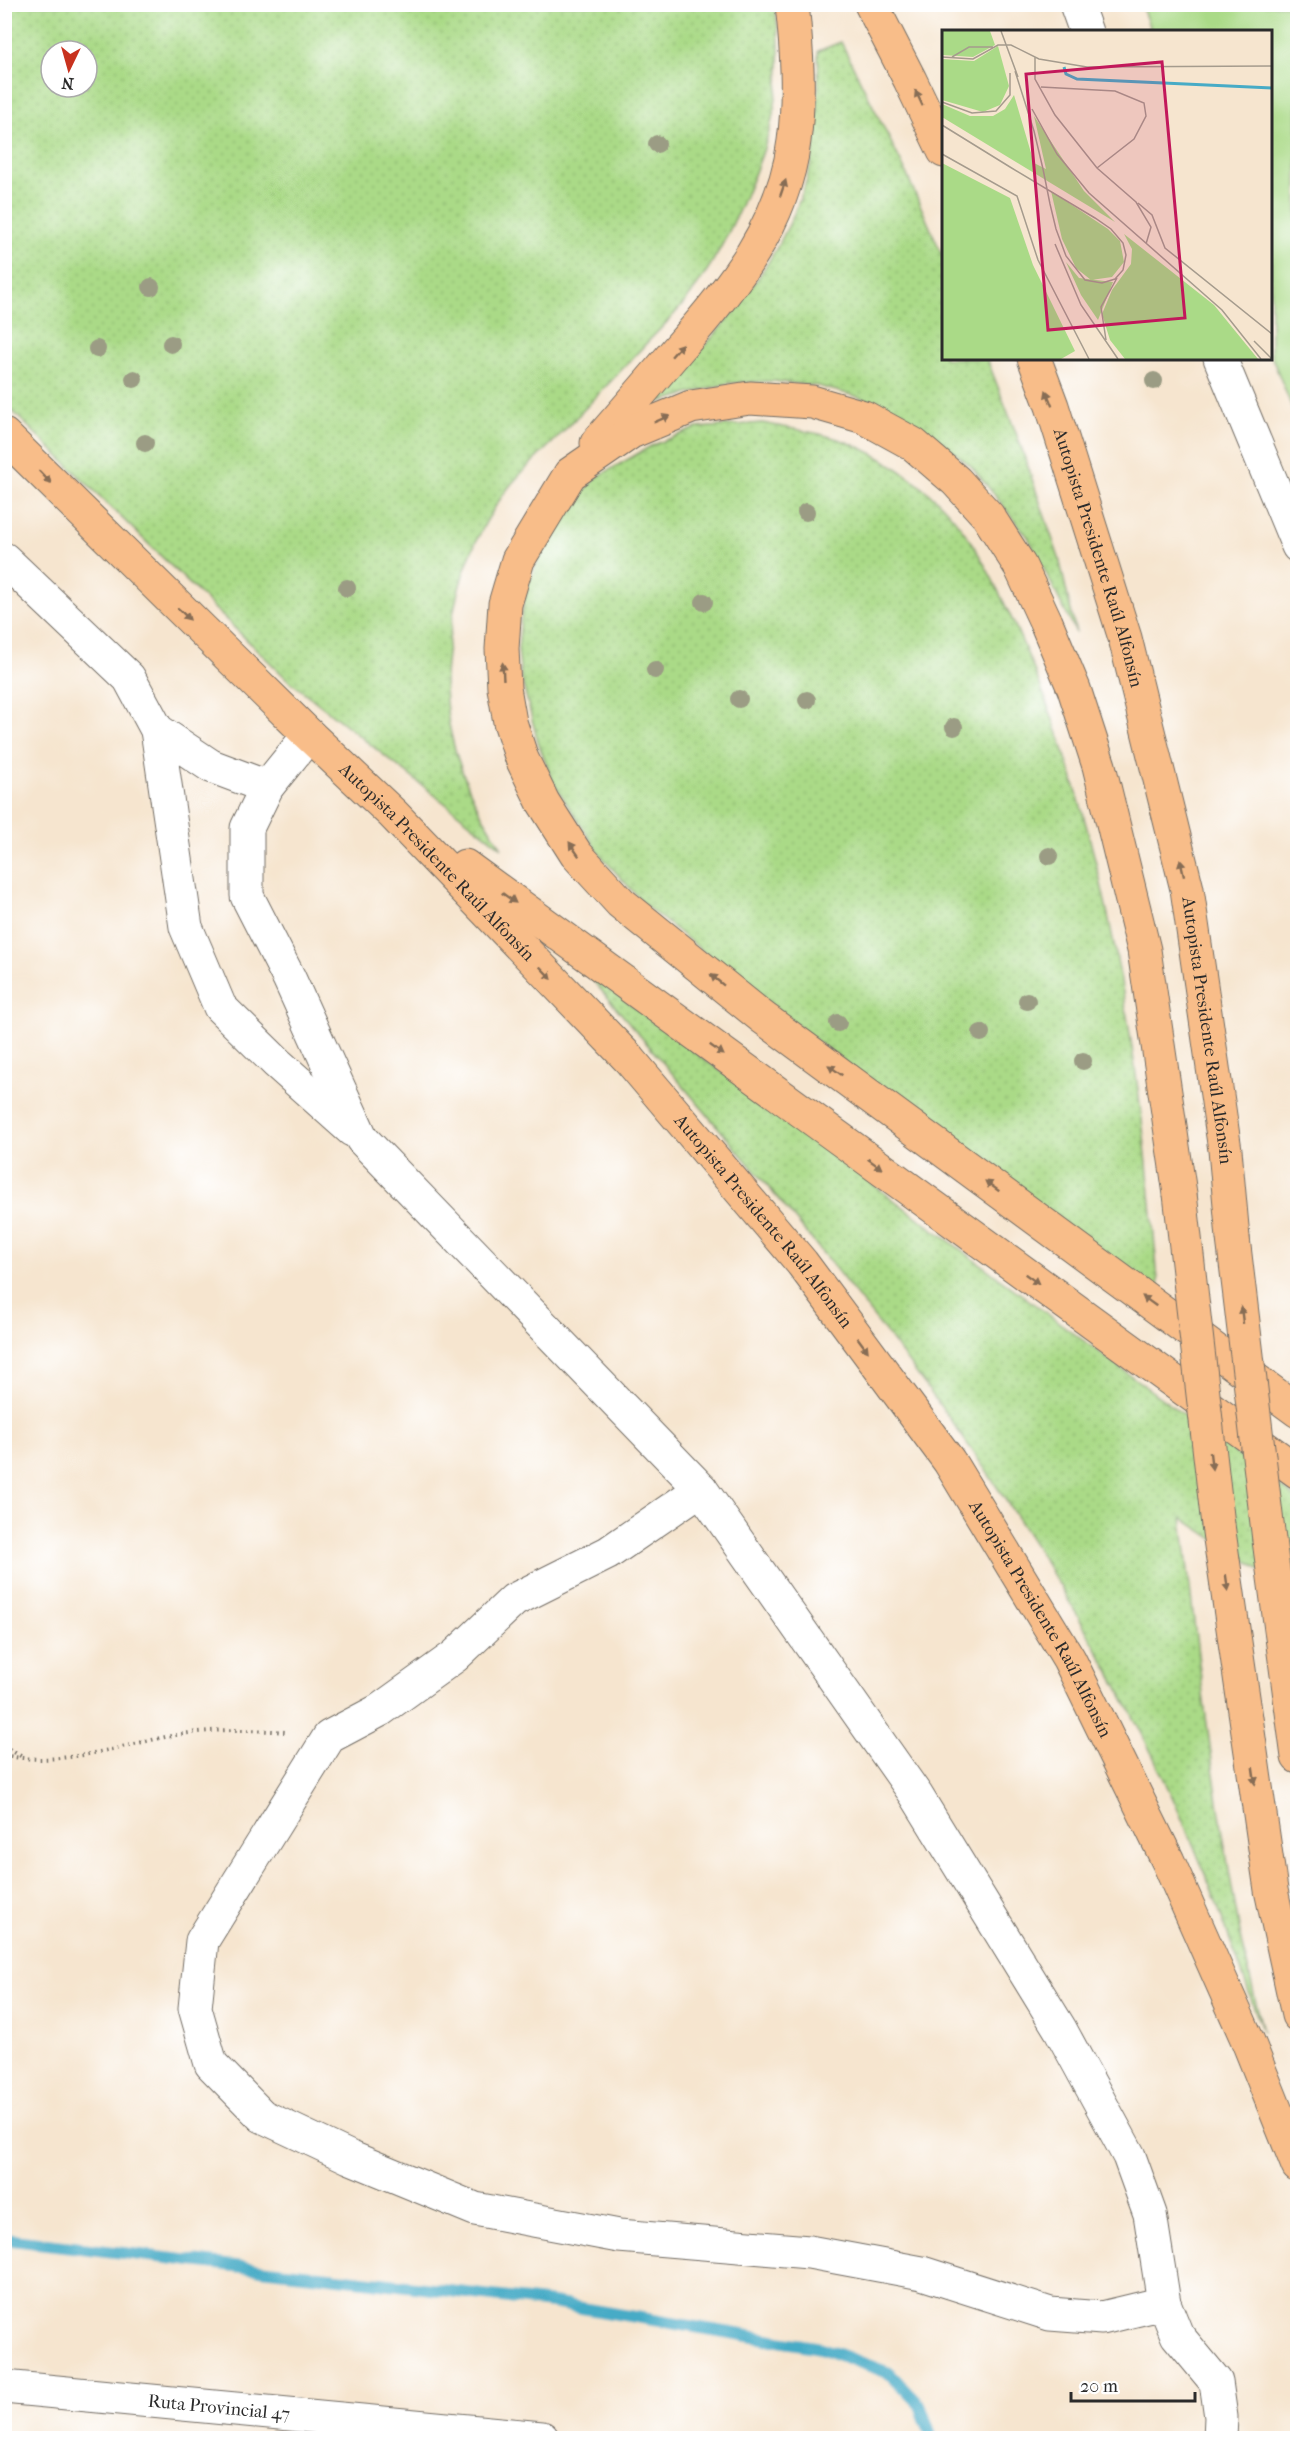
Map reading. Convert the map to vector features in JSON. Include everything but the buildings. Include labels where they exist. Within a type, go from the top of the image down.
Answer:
[{"type":"highway","points":[[792,4],[798,53],[798,102],[794,143],[786,178],[773,216],[759,245],[709,313],[570,474],[518,560],[506,604],[501,649],[510,722],[522,759],[543,802],[576,854],[621,903],[762,1017],[1298,1411]]},
{"type":"highway","points":[[871,4],[942,147]]},
{"type":"highway","name":"Autopista Presidente Raúl Alfonsín","points":[[1035,360],[1052,406],[1125,638],[1187,890],[1225,1150],[1233,1238],[1269,1540],[1298,1757]]},
{"type":"highway","points":[[570,474],[631,432],[691,407],[750,398],[812,402],[864,417],[913,444],[956,481],[988,516],[1020,566],[1074,689],[1099,766],[1144,950],[1180,1194],[1218,1525],[1270,1890],[1298,2015]]},
{"type":"highway","name":"Autopista Presidente Raúl Alfonsín","points":[[4,435],[309,735],[393,814],[629,1059],[801,1263],[949,1461],[1069,1659],[1182,1893],[1247,2039],[1298,2166]]},
{"type":"highway","points":[[393,814],[1298,1472]]},
{"type":"street","points":[[1076,4],[1085,30]]},
{"type":"street","points":[[1221,360],[1298,546]]},
{"type":"street","points":[[4,560],[129,678],[157,730],[186,927],[220,1007],[277,1063],[362,1139],[701,1489],[916,1795],[1060,2029],[1129,2156],[1150,2214],[1164,2304],[1177,2335],[1216,2382],[1221,2417],[1220,2439]]},
{"type":"street","points":[[157,730],[212,766],[267,787]]},
{"type":"street","points":[[309,735],[267,787],[247,828],[247,896],[289,978],[362,1139]]},
{"type":"street","points":[[701,1489],[608,1554],[514,1600],[446,1662],[380,1710],[329,1737],[202,1941],[195,2008],[211,2064],[262,2116],[349,2157],[475,2209],[619,2236],[809,2252],[922,2272],[1050,2314],[1102,2318],[1164,2304]]},
{"type":"street","name":"Ruta Provincial 47","points":[[4,2387],[542,2439]]},
{"type":"path","points":[[4,1755],[26,1760],[105,1752],[189,1734],[258,1730],[329,1737]]},
{"type":"path","points":[[4,1746],[26,1760]]},
{"type":"green space","points":[[4,5],[774,5],[778,26],[779,67],[774,110],[756,170],[721,247],[704,276],[676,313],[509,487],[478,537],[464,572],[454,609],[447,654],[445,681],[449,725],[469,790],[502,848],[287,679],[5,404]]},
{"type":"green space","points":[[1141,5],[1297,5],[1297,420],[1272,358],[1272,30],[1151,30]]},
{"type":"green space","points":[[841,42],[903,166],[942,255],[942,360],[987,360],[1019,441],[1059,558],[1076,633],[1028,537],[1001,503],[971,466],[934,436],[901,415],[859,397],[818,386],[773,381],[729,383],[651,404],[728,319],[773,254],[791,220],[805,185],[814,148],[818,100],[818,51]]},
{"type":"green space","points":[[762,423],[821,434],[844,441],[884,460],[921,486],[944,507],[969,539],[1017,630],[1061,742],[1079,800],[1109,918],[1139,1097],[1149,1177],[1161,1312],[647,907],[601,856],[553,782],[538,742],[521,677],[518,649],[527,587],[541,553],[569,507],[597,477],[651,446],[697,428]]},
{"type":"green space","points":[[584,970],[1297,1499],[1297,1607],[1295,1593],[1182,1518],[1220,1817],[1240,1931],[1263,2032],[1209,1883],[1170,1792],[1127,1705],[1081,1621],[1031,1539],[957,1429],[856,1294],[749,1163]]},
{"type":"waterway","points":[[4,2239],[552,2303],[821,2348],[889,2373],[920,2405],[932,2438]]}]
